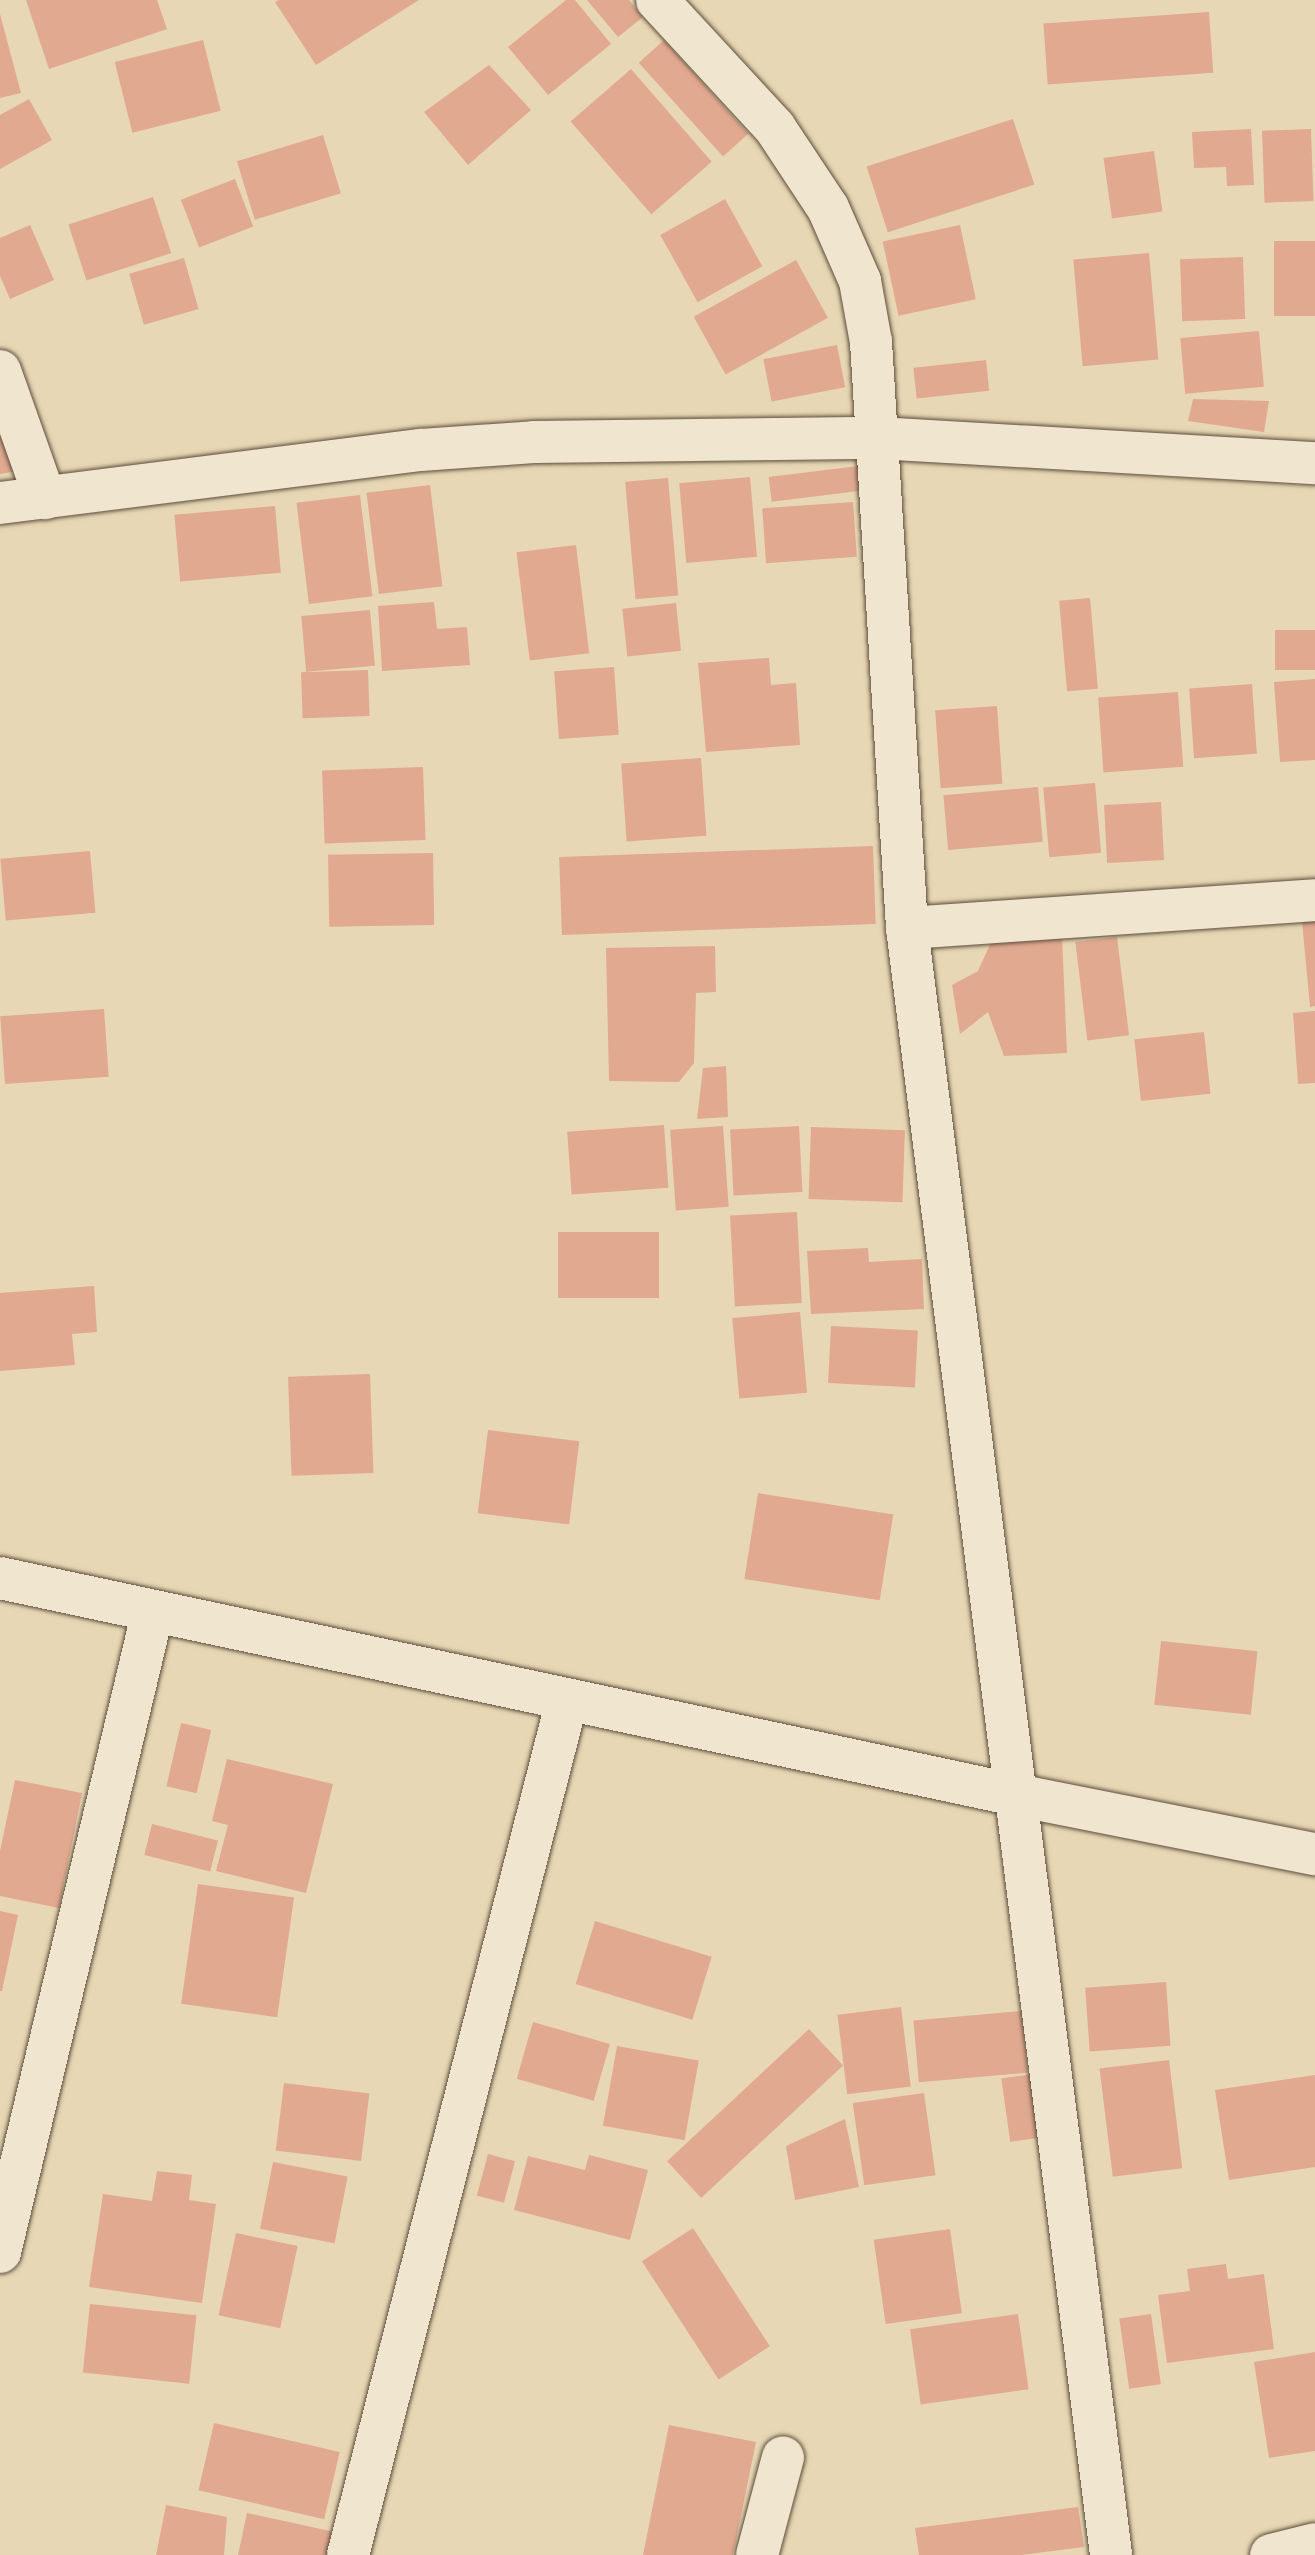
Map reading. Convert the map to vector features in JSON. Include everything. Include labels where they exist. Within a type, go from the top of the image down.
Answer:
[{"type":"street","points":[[657,0],[775,128],[828,208],[860,281],[871,342],[907,928],[1111,2555]]},
{"type":"street","points":[[0,371],[45,498]]},
{"type":"street","points":[[0,503],[421,450],[534,442],[878,438],[1315,463]]},
{"type":"street","points":[[907,928],[1315,900]]},
{"type":"street","points":[[0,1578],[1016,1795],[1315,1854]]},
{"type":"street","points":[[0,2252],[152,1611]]},
{"type":"street","points":[[348,2555],[566,1700]]},
{"type":"street","points":[[757,2555],[783,2456]]},
{"type":"street","points":[[1270,2555],[1315,2544]]},
{"type":"building","points":[[26,0],[157,0],[167,29],[49,69]]},
{"type":"building","points":[[419,0],[316,65],[275,2]]},
{"type":"building","points":[[566,0],[575,0],[611,44],[548,95],[508,47]]},
{"type":"building","points":[[587,0],[629,0],[643,17],[618,37]]},
{"type":"building","points":[[1209,12],[1213,73],[1048,84],[1043,24]]},
{"type":"building","points":[[0,14],[21,93],[0,98]]},
{"type":"building","points":[[203,40],[221,111],[132,133],[115,62]]},
{"type":"building","points":[[664,40],[748,134],[723,156],[639,63]]},
{"type":"building","points":[[489,65],[531,110],[468,165],[424,112]]},
{"type":"building","points":[[631,69],[712,162],[651,214],[571,121]]},
{"type":"building","points":[[29,99],[52,140],[0,169],[0,115]]},
{"type":"building","points":[[1013,119],[1034,185],[888,232],[867,167]]},
{"type":"building","points":[[1251,129],[1254,185],[1227,186],[1226,167],[1194,168],[1192,132]]},
{"type":"building","points":[[1311,129],[1314,201],[1265,203],[1262,131]]},
{"type":"building","points":[[323,135],[341,193],[255,220],[237,161]]},
{"type":"building","points":[[1154,151],[1162,211],[1112,219],[1103,158]]},
{"type":"building","points":[[235,179],[253,227],[199,247],[181,200]]},
{"type":"building","points":[[153,197],[171,253],[87,281],[68,225]]},
{"type":"building","points":[[725,199],[762,266],[698,302],[660,235]]},
{"type":"building","points":[[30,225],[54,280],[10,299],[0,276],[0,238]]},
{"type":"building","points":[[960,225],[976,299],[899,316],[883,241]]},
{"type":"building","points":[[1274,241],[1315,241],[1315,316],[1274,316]]},
{"type":"building","points":[[1149,253],[1158,360],[1083,366],[1073,260]]},
{"type":"building","points":[[1243,257],[1245,319],[1182,321],[1180,259]]},
{"type":"building","points":[[184,258],[199,309],[144,325],[129,274]]},
{"type":"building","points":[[796,260],[828,318],[726,374],[694,317]]},
{"type":"building","points":[[1259,331],[1264,387],[1185,394],[1180,338]]},
{"type":"building","points":[[837,345],[845,387],[772,402],[763,359]]},
{"type":"building","points":[[986,360],[989,391],[917,398],[913,368]]},
{"type":"building","points":[[1193,399],[1269,401],[1264,432],[1188,421]]},
{"type":"building","points":[[0,406],[17,471],[0,474]]},
{"type":"building","points":[[858,466],[861,491],[772,502],[769,477]]},
{"type":"building","points":[[750,477],[757,557],[686,563],[679,483]]},
{"type":"building","points":[[668,478],[678,596],[635,599],[625,482]]},
{"type":"building","points":[[430,485],[442,586],[379,594],[366,493]]},
{"type":"building","points":[[360,495],[372,596],[309,604],[296,503]]},
{"type":"building","points":[[853,502],[857,557],[766,563],[762,508]]},
{"type":"building","points":[[275,506],[281,573],[180,582],[174,515]]},
{"type":"building","points":[[576,545],[589,653],[530,660],[516,552]]},
{"type":"building","points":[[1090,598],[1098,689],[1067,691],[1059,601]]},
{"type":"building","points":[[434,602],[437,629],[467,627],[470,665],[382,671],[378,606]]},
{"type":"building","points":[[676,603],[681,651],[627,656],[622,609]]},
{"type":"building","points":[[370,610],[375,666],[306,672],[301,616]]},
{"type":"building","points":[[1275,630],[1315,630],[1315,670],[1275,670]]},
{"type":"building","points":[[769,658],[771,685],[796,683],[800,745],[706,752],[698,663]]},
{"type":"building","points":[[614,667],[619,735],[559,739],[554,671]]},
{"type":"building","points":[[368,670],[370,716],[303,718],[301,672]]},
{"type":"building","points":[[1315,679],[1315,760],[1280,762],[1274,682]]},
{"type":"building","points":[[1252,684],[1257,754],[1194,758],[1189,688]]},
{"type":"building","points":[[1178,692],[1183,767],[1103,772],[1098,698]]},
{"type":"building","points":[[997,706],[1002,784],[941,788],[935,710]]},
{"type":"building","points":[[701,758],[706,836],[627,841],[621,764]]},
{"type":"building","points":[[423,767],[426,840],[325,843],[322,771]]},
{"type":"building","points":[[1095,783],[1101,853],[1049,857],[1043,788]]},
{"type":"building","points":[[1038,787],[1043,842],[948,850],[943,795]]},
{"type":"building","points":[[1161,802],[1164,860],[1107,863],[1104,805]]},
{"type":"building","points":[[873,846],[876,924],[562,935],[559,857]]},
{"type":"building","points":[[90,851],[95,913],[6,921],[0,859]]},
{"type":"building","points":[[433,853],[434,925],[329,927],[328,855]]},
{"type":"building","points":[[1315,910],[1315,1006],[1310,1007],[1301,911]]},
{"type":"building","points":[[1062,936],[1067,1053],[1004,1056],[988,1012],[960,1034],[952,985],[978,971],[992,940]]},
{"type":"building","points":[[1117,937],[1129,1035],[1087,1040],[1075,942]]},
{"type":"building","points":[[715,946],[716,992],[696,993],[694,1063],[679,1082],[609,1081],[606,948]]},
{"type":"building","points":[[104,1009],[109,1077],[5,1084],[0,1016]]},
{"type":"building","points":[[1315,1011],[1315,1083],[1298,1084],[1293,1013]]},
{"type":"building","points":[[1204,1032],[1210,1094],[1141,1101],[1134,1039]]},
{"type":"building","points":[[726,1066],[728,1117],[697,1119],[703,1068]]},
{"type":"building","points":[[664,1125],[668,1188],[572,1195],[567,1132]]},
{"type":"building","points":[[723,1126],[729,1207],[676,1210],[670,1130]]},
{"type":"building","points":[[799,1126],[802,1192],[734,1196],[730,1130]]},
{"type":"building","points":[[811,1127],[905,1130],[902,1202],[808,1199]]},
{"type":"building","points":[[797,1212],[802,1303],[735,1306],[730,1216]]},
{"type":"building","points":[[558,1232],[659,1232],[659,1298],[558,1298]]},
{"type":"building","points":[[868,1248],[869,1262],[922,1259],[924,1309],[811,1314],[807,1251]]},
{"type":"building","points":[[94,1286],[97,1332],[72,1334],[75,1365],[0,1371],[0,1293]]},
{"type":"building","points":[[800,1312],[807,1393],[739,1399],[732,1318]]},
{"type":"building","points":[[831,1326],[918,1331],[915,1387],[828,1383]]},
{"type":"building","points":[[370,1374],[373,1473],[292,1476],[288,1377]]},
{"type":"building","points":[[488,1430],[579,1441],[569,1525],[478,1513]]},
{"type":"building","points":[[758,1493],[893,1514],[880,1600],[744,1579]]},
{"type":"building","points":[[1161,1641],[1257,1651],[1251,1715],[1154,1705]]},
{"type":"building","points":[[181,1723],[211,1730],[197,1793],[166,1786]]},
{"type":"building","points":[[227,1759],[333,1784],[306,1893],[216,1871],[228,1825],[212,1821]]},
{"type":"building","points":[[15,1780],[82,1793],[59,1908],[0,1896],[0,1851]]},
{"type":"building","points":[[152,1824],[218,1840],[210,1872],[144,1855]]},
{"type":"building","points":[[198,1884],[294,1897],[277,2017],[181,2004]]},
{"type":"building","points":[[0,1911],[18,1915],[2,1991],[0,1991]]},
{"type":"building","points":[[595,1921],[712,1957],[692,2020],[576,1984]]},
{"type":"building","points":[[1166,1982],[1170,2046],[1090,2051],[1085,1988]]},
{"type":"building","points":[[901,2007],[911,2086],[847,2094],[837,2015]]},
{"type":"building","points":[[1022,2011],[1027,2073],[919,2082],[913,2020]]},
{"type":"building","points":[[533,2022],[610,2044],[594,2101],[517,2079]]},
{"type":"building","points":[[809,2029],[843,2066],[701,2198],[667,2161]]},
{"type":"building","points":[[617,2046],[699,2060],[685,2140],[603,2126]]},
{"type":"building","points":[[1169,2060],[1182,2168],[1113,2177],[1100,2069]]},
{"type":"building","points":[[1033,2074],[1042,2137],[1010,2142],[1001,2078]]},
{"type":"building","points":[[1315,2075],[1315,2167],[1229,2180],[1215,2090]]},
{"type":"building","points":[[284,2083],[369,2093],[361,2161],[276,2150]]},
{"type":"building","points":[[924,2093],[936,2175],[864,2185],[853,2103]]},
{"type":"building","points":[[845,2119],[859,2187],[795,2200],[786,2146]]},
{"type":"building","points":[[488,2154],[515,2161],[504,2203],[477,2196]]},
{"type":"building","points":[[589,2155],[648,2170],[630,2240],[514,2210],[528,2156],[585,2170]]},
{"type":"building","points":[[273,2162],[348,2177],[335,2243],[260,2229]]},
{"type":"building","points":[[157,2171],[192,2175],[189,2200],[216,2204],[202,2303],[89,2287],[103,2194],[152,2201]]},
{"type":"building","points":[[693,2228],[770,2346],[719,2379],[642,2261]]},
{"type":"building","points":[[950,2229],[962,2313],[886,2324],[874,2240]]},
{"type":"building","points":[[236,2233],[298,2246],[280,2328],[219,2315]]},
{"type":"building","points":[[1226,2264],[1228,2279],[1264,2274],[1274,2349],[1167,2363],[1158,2295],[1190,2291],[1187,2269]]},
{"type":"building","points":[[90,2304],[196,2315],[189,2384],[83,2373]]},
{"type":"building","points":[[1018,2314],[1029,2389],[921,2404],[910,2329]]},
{"type":"building","points":[[1151,2314],[1161,2384],[1129,2389],[1119,2318]]},
{"type":"building","points":[[1315,2352],[1315,2451],[1269,2458],[1254,2362]]},
{"type":"building","points":[[214,2423],[340,2452],[324,2519],[198,2490]]},
{"type":"building","points":[[669,2425],[756,2442],[733,2555],[643,2555]]},
{"type":"building","points":[[166,2505],[227,2517],[224,2555],[156,2555]]},
{"type":"building","points":[[1078,2507],[1084,2547],[1021,2555],[919,2555],[915,2528]]},
{"type":"building","points":[[247,2513],[344,2534],[339,2555],[238,2555]]}]
